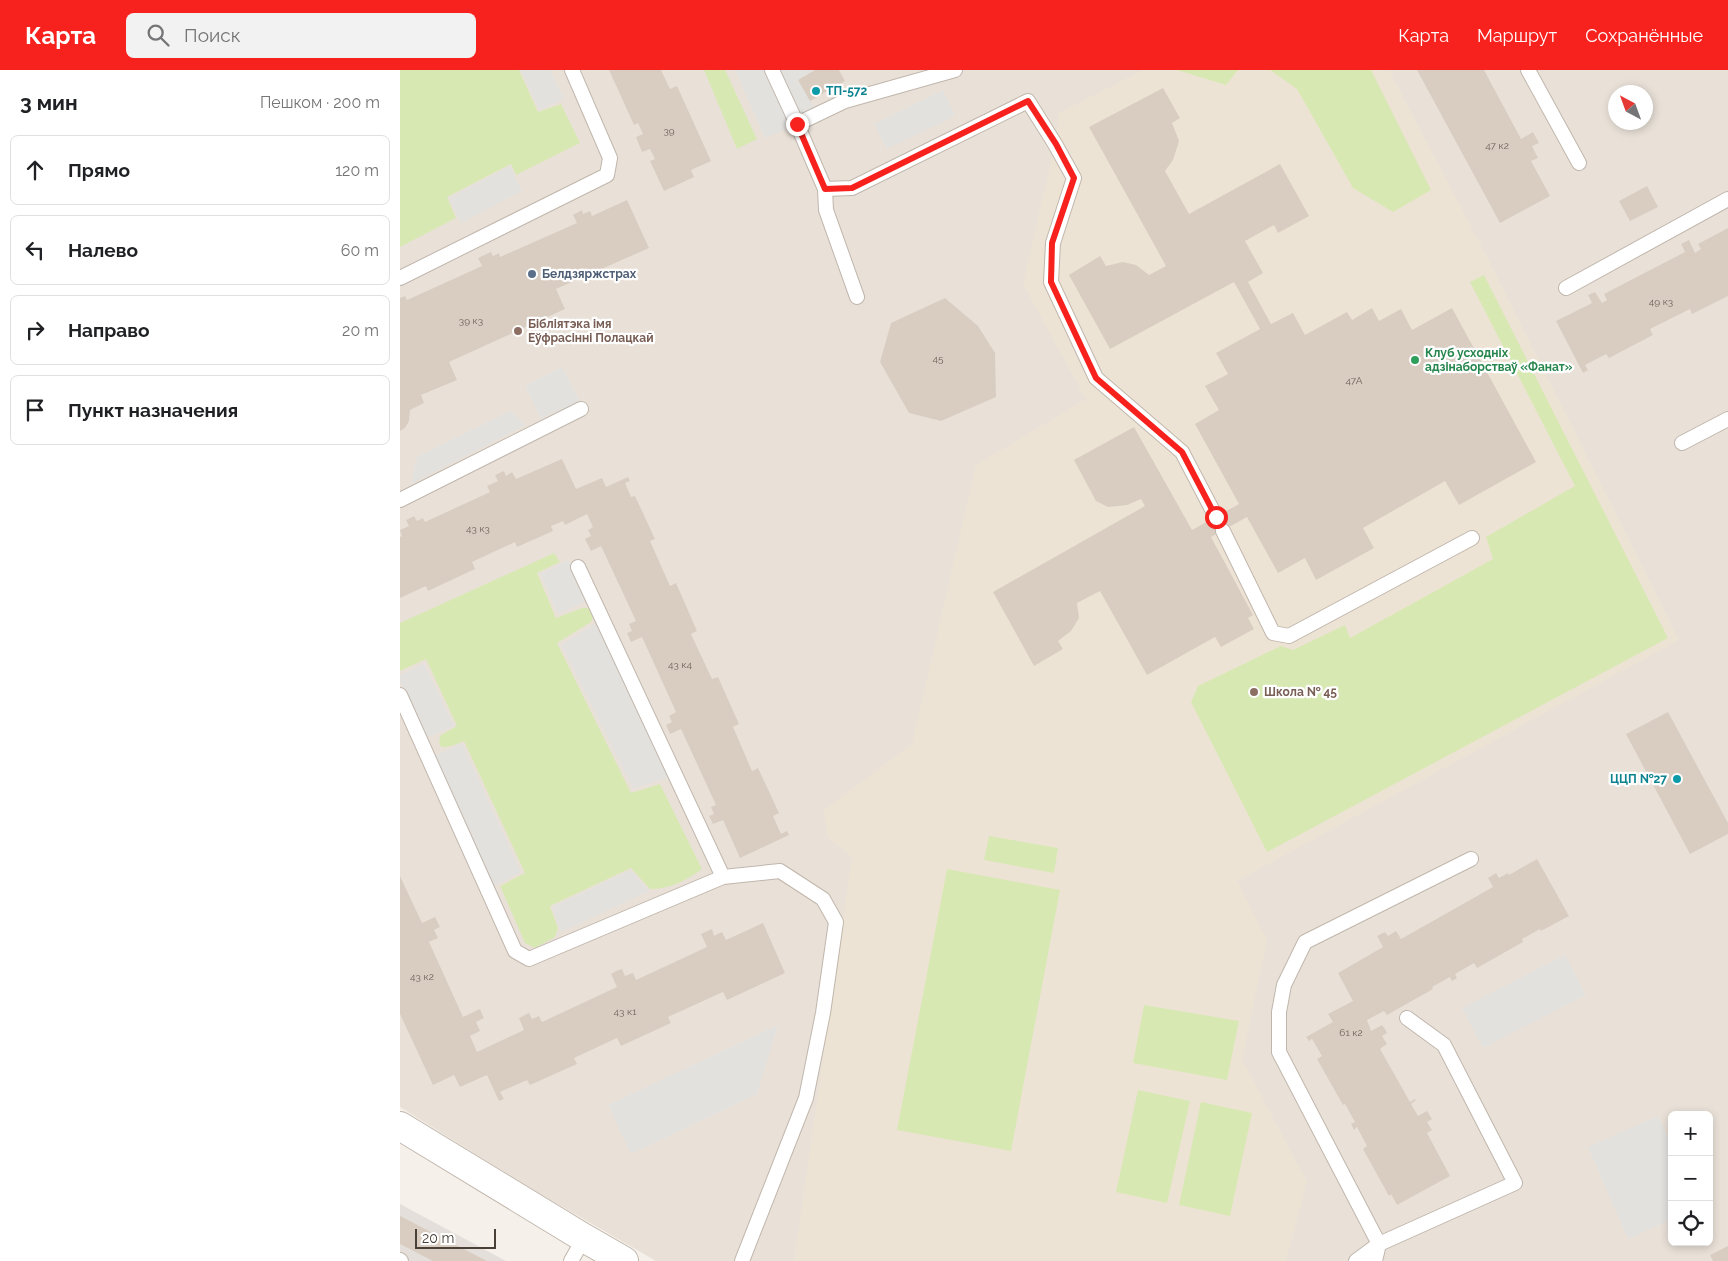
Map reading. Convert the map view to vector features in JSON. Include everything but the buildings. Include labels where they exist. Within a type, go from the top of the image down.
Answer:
[{"type":"street","points":[[400,1126],[577,1250],[624,1261]]},
{"type":"lane","points":[[400,278],[607,176],[610,158],[572,70]]},
{"type":"lane","points":[[772,70],[825,189],[826,210],[857,297]]},
{"type":"lane","points":[[797,124],[845,101],[955,70]]},
{"type":"lane","points":[[1528,70],[1579,164]]},
{"type":"lane","points":[[825,189],[852,188],[1028,101],[1056,144],[1074,178],[1052,243],[1051,282],[1096,378],[1182,452],[1216,517]]},
{"type":"lane","points":[[1566,288],[1728,200]]},
{"type":"lane","points":[[400,500],[582,409]]},
{"type":"lane","points":[[1682,443],[1728,419]]},
{"type":"lane","points":[[1223,531],[1273,633],[1289,636],[1472,538]]},
{"type":"lane","points":[[578,567],[723,877]]},
{"type":"lane","points":[[400,695],[515,951],[529,959],[723,877],[780,871],[823,899],[836,922],[806,1098],[742,1261]]},
{"type":"lane","points":[[1375,1261],[1378,1244],[1279,1052],[1279,1012],[1284,985],[1306,942],[1472,859]]},
{"type":"lane","points":[[1356,1261],[1378,1244],[1515,1183],[1444,1045],[1407,1018]]},
{"type":"shaded area","points":[[400,70],[1728,70],[1728,1261],[656,1261],[523,1184],[400,1107]]},
{"type":"shaded area","points":[[521,70],[550,70],[564,99],[539,110]]},
{"type":"shaded area","points":[[735,70],[815,70],[798,80],[819,115],[765,138]]},
{"type":"shaded area","name":"Школа № 45","points":[[1143,70],[1389,70],[1488,259],[1679,640],[1237,881],[1267,941],[1242,1059],[1307,1182],[1286,1261],[794,1261],[852,857],[827,837],[824,810],[912,744],[976,465],[1086,399],[1023,284],[1055,144],[1059,113]]},
{"type":"shaded area","points":[[943,90],[955,116],[887,149],[874,124]]},
{"type":"shaded area","points":[[510,166],[522,191],[461,223],[449,198]]},
{"type":"shaded area","points":[[562,367],[580,401],[541,419],[525,386]]},
{"type":"shaded area","points":[[510,411],[526,425],[411,484],[417,457]]},
{"type":"shaded area","points":[[568,560],[587,601],[558,614],[540,574]]},
{"type":"shaded area","points":[[599,621],[669,777],[633,789],[561,645]]},
{"type":"shaded area","points":[[424,663],[454,726],[427,738],[400,682],[400,675]]},
{"type":"shaded area","points":[[462,743],[521,872],[492,888],[433,757]]},
{"type":"shaded area","points":[[631,870],[649,891],[561,932],[552,907]]},
{"type":"shaded area","points":[[1565,955],[1586,995],[1483,1048],[1462,1008]]},
{"type":"shaded area","points":[[778,1025],[757,1094],[631,1154],[608,1105]]},
{"type":"shaded area","points":[[1658,1116],[1668,1137],[1668,1221],[1628,1239],[1588,1147]]},
{"type":"shaded area","points":[[400,1204],[506,1261],[400,1261]]},
{"type":"green space","points":[[400,70],[519,70],[538,112],[561,104],[580,143],[516,175],[511,164],[447,197],[456,218],[400,247]]},
{"type":"green space","points":[[704,70],[725,70],[757,139],[737,149]]},
{"type":"green space","points":[[1177,70],[1238,70],[1226,85]]},
{"type":"green space","points":[[1270,70],[1371,70],[1431,190],[1393,212],[1353,188],[1297,89]]},
{"type":"green space","points":[[1484,275],[1668,638],[1267,852],[1191,702],[1198,686],[1281,646],[1293,650],[1345,625],[1350,638],[1493,559],[1486,537],[1575,486],[1470,282]]},
{"type":"green space","points":[[554,553],[560,562],[537,573],[556,618],[582,608],[588,608],[593,617],[591,622],[557,643],[631,793],[660,784],[702,869],[678,884],[665,888],[650,889],[631,868],[550,906],[558,928],[555,937],[535,948],[525,943],[500,886],[525,873],[464,741],[446,747],[440,745],[441,735],[457,726],[426,659],[400,671],[400,623]]},
{"type":"green space","points":[[989,836],[1058,848],[1054,873],[984,860]]},
{"type":"green space","points":[[947,869],[1060,890],[1011,1151],[897,1130]]},
{"type":"green space","points":[[1144,1005],[1239,1021],[1227,1080],[1133,1063]]},
{"type":"green space","points":[[1138,1090],[1190,1101],[1167,1203],[1116,1192]]},
{"type":"green space","points":[[1201,1102],[1252,1113],[1230,1216],[1179,1205]]},
{"type":"place","name":"ТП-572","points":[[816,91]]},
{"type":"place","name":"Белдзяржстрах","points":[[532,274]]},
{"type":"place","name":"Бібліятэка імя Еўфрасінні Полацкай","points":[[518,331]]},
{"type":"place","name":"Клуб усходніх адзінаборстваў «Фанат»","points":[[1415,360]]},
{"type":"place","name":"Школа № 45","points":[[1254,692]]},
{"type":"place","name":"ЦЦП №27","points":[[1677,779]]},
{"type":"route","points":[[797,124],[825,189],[852,188],[1028,101],[1056,144],[1074,178],[1052,243],[1051,282],[1096,378],[1182,452],[1216,517]]}]
